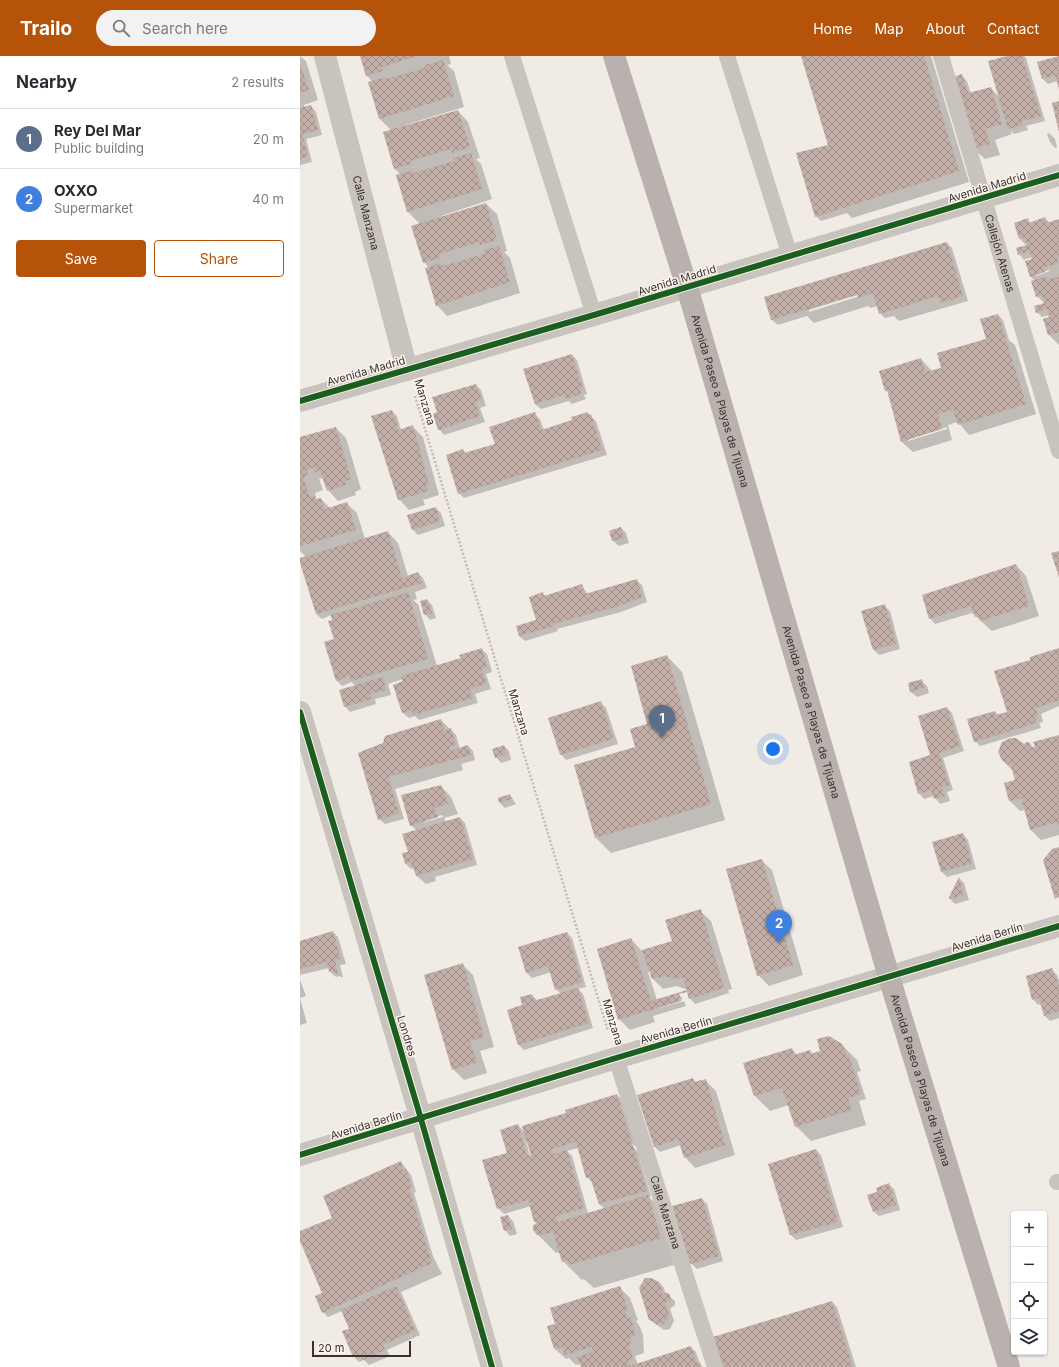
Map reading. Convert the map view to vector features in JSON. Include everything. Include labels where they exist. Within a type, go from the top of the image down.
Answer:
[{"type":"main road","name":"Avenida Paseo a Playas de Tijuana","points":[[614,56],[687,287],[889,978],[1009,1367]]},
{"type":"street","name":"Calle Manzana","points":[[325,56],[407,370]]},
{"type":"street","name":"Avenida Madrid","points":[[300,401],[594,315],[1059,175]]},
{"type":"street","name":"Londres","points":[[300,712],[421,1119],[492,1367]]},
{"type":"street","name":"Avenida Berlín","points":[[300,1155],[616,1058],[889,978],[1059,926]]},
{"type":"lane","points":[[512,56],[594,315]]},
{"type":"lane","points":[[727,56],[790,256]]},
{"type":"lane","name":"Callejón Atenas","points":[[941,56],[1059,451]]},
{"type":"lane","name":"Calle Manzana","points":[[616,1058],[715,1367]]},
{"type":"building","points":[[360,56],[417,56],[382,67],[383,71],[366,76]]},
{"type":"building","points":[[801,56],[924,56],[959,171],[815,217],[796,153],[828,145]]},
{"type":"building","points":[[1007,56],[1022,56],[1041,116],[1022,121],[1023,125],[1008,129],[988,61]]},
{"type":"building","points":[[1059,56],[1059,89],[1055,75],[1042,79],[1037,62]]},
{"type":"building","points":[[443,60],[454,96],[379,119],[368,82],[386,77],[387,79],[425,68],[425,65]]},
{"type":"building","points":[[300,64],[309,90],[300,93]]},
{"type":"building","points":[[962,74],[968,93],[991,87],[1002,124],[985,129],[990,144],[973,149],[951,78]]},
{"type":"building","points":[[1059,101],[1059,132],[1052,103]]},
{"type":"building","points":[[311,105],[318,130],[302,134],[308,156],[300,159],[300,108]]},
{"type":"building","points":[[458,110],[470,147],[452,153],[451,149],[410,161],[411,164],[394,169],[383,132]]},
{"type":"building","points":[[471,153],[482,189],[407,212],[396,175],[414,170],[414,173],[454,161],[453,158]]},
{"type":"building","points":[[486,203],[497,240],[480,245],[479,242],[439,254],[440,258],[423,263],[411,226]]},
{"type":"building","points":[[1045,217],[1047,223],[1059,219],[1058,263],[1043,268],[1045,272],[1030,277],[1025,261],[1032,259],[1029,251],[1018,255],[1016,248],[1027,245],[1025,237],[1019,239],[1014,223],[1028,218],[1029,223]]},
{"type":"building","points":[[947,242],[963,296],[940,303],[938,296],[879,314],[873,293],[858,298],[857,295],[771,320],[764,297]]},
{"type":"building","points":[[499,246],[510,282],[436,306],[425,268],[442,263],[443,266],[484,254],[482,251]]},
{"type":"building","points":[[1046,276],[1047,280],[1059,276],[1059,332],[1048,335],[1043,319],[1049,317],[1047,309],[1036,313],[1034,306],[1045,303],[1042,295],[1036,297],[1031,281]]},
{"type":"building","points":[[998,314],[1026,404],[958,425],[953,410],[938,414],[942,429],[901,442],[887,390],[885,391],[879,371],[921,358],[925,372],[941,368],[937,353],[986,339],[980,319]]},
{"type":"building","points":[[572,354],[583,389],[580,390],[581,394],[566,399],[564,395],[535,404],[523,369]]},
{"type":"building","points":[[476,384],[482,400],[475,402],[480,416],[438,430],[433,414],[437,412],[432,397]]},
{"type":"building","points":[[392,410],[399,430],[413,425],[429,484],[426,485],[428,491],[398,500],[371,416]]},
{"type":"building","points":[[535,412],[541,430],[572,420],[571,417],[588,412],[589,415],[591,414],[602,450],[458,494],[446,455],[463,449],[464,453],[495,444],[489,427]]},
{"type":"building","points":[[336,427],[351,479],[345,481],[346,485],[327,491],[320,471],[315,472],[314,467],[307,470],[308,475],[303,477],[310,497],[315,496],[316,499],[321,498],[325,509],[347,502],[356,530],[300,546],[300,437]]},
{"type":"building","points":[[436,507],[440,521],[412,530],[407,515]]},
{"type":"building","points":[[621,527],[625,538],[612,541],[609,531]]},
{"type":"building","points":[[388,531],[402,578],[418,572],[422,583],[316,614],[300,563],[300,558]]},
{"type":"building","points":[[1059,551],[1059,577],[1051,553]]},
{"type":"building","points":[[1016,564],[1029,606],[980,621],[979,616],[975,617],[971,606],[929,619],[922,595]]},
{"type":"building","points":[[637,579],[642,597],[616,607],[553,624],[554,626],[519,636],[516,626],[536,620],[529,597],[543,592],[544,596],[582,584],[585,594]]},
{"type":"building","points":[[408,592],[428,659],[351,681],[349,676],[336,681],[324,642],[334,639],[328,621],[332,620],[331,615]]},
{"type":"building","points":[[427,599],[432,613],[424,615],[420,601]]},
{"type":"building","points":[[885,604],[896,644],[873,650],[861,611]]},
{"type":"building","points":[[482,648],[487,667],[482,669],[486,684],[470,689],[473,698],[413,715],[412,710],[402,713],[393,685],[403,681],[401,676],[461,658],[459,655]]},
{"type":"building","points":[[1059,648],[1059,700],[1036,708],[1038,716],[1035,717],[1036,723],[974,742],[967,719],[995,711],[996,715],[1007,712],[994,671],[1030,660],[1030,657]]},
{"type":"building","points":[[667,655],[711,804],[595,838],[574,765],[635,747],[630,729],[647,724],[631,666]]},
{"type":"building","points":[[383,677],[386,690],[370,694],[372,699],[344,707],[339,690]]},
{"type":"building","points":[[922,679],[924,688],[910,692],[908,683]]},
{"type":"building","points":[[601,701],[613,739],[560,755],[548,718]]},
{"type":"building","points":[[947,707],[960,746],[939,753],[949,785],[942,787],[945,796],[934,799],[931,790],[918,794],[909,762],[930,755],[918,716]]},
{"type":"building","points":[[441,719],[444,731],[451,728],[456,745],[449,747],[450,751],[468,745],[471,755],[388,777],[399,813],[378,820],[358,753],[383,743],[385,736]]},
{"type":"building","points":[[1059,735],[1059,826],[1057,822],[1030,830],[1021,798],[1009,801],[1004,783],[1015,780],[1011,766],[1002,760],[998,752],[1002,742],[1011,738],[1016,738],[1024,744],[1027,742],[1030,743],[1031,748],[1035,747],[1033,742]]},
{"type":"building","points":[[504,745],[507,754],[495,758],[492,749]]},
{"type":"building","points":[[441,785],[449,803],[434,808],[438,817],[410,826],[401,795]]},
{"type":"building","points":[[510,794],[512,799],[499,803],[498,798]]},
{"type":"building","points":[[460,817],[473,859],[416,876],[411,862],[405,864],[402,853],[408,852],[402,834]]},
{"type":"building","points":[[963,833],[972,863],[941,872],[932,842]]},
{"type":"building","points":[[1059,847],[1059,897],[1055,899],[1043,860],[1052,849]]},
{"type":"building","points":[[762,859],[793,965],[757,976],[726,869]]},
{"type":"building","points":[[959,877],[964,895],[949,899],[949,897]]},
{"type":"building","points":[[701,909],[724,988],[689,999],[687,992],[679,994],[681,1001],[618,1020],[597,949],[631,938],[651,1001],[687,990],[683,978],[676,979],[665,976],[652,979],[642,950],[672,941],[665,920]]},
{"type":"building","points":[[333,931],[341,959],[335,960],[338,975],[334,971],[329,972],[327,962],[300,969],[300,941]]},
{"type":"building","points":[[567,932],[582,982],[555,990],[548,966],[526,973],[518,947]]},
{"type":"building","points":[[463,963],[484,1037],[470,1041],[477,1062],[452,1070],[424,975]]},
{"type":"building","points":[[1052,968],[1059,986],[1059,1011],[1044,1016],[1039,998],[1032,1000],[1026,976]]},
{"type":"building","points":[[578,988],[589,1023],[518,1045],[507,1010],[522,1005],[520,997],[532,994],[534,1001]]},
{"type":"building","points":[[829,1036],[842,1044],[847,1055],[849,1055],[861,1094],[848,1098],[852,1110],[795,1127],[782,1088],[754,1096],[743,1063],[792,1048],[794,1055],[810,1050],[811,1054],[820,1051],[817,1039]]},
{"type":"building","points":[[693,1078],[694,1082],[706,1079],[725,1145],[684,1158],[678,1139],[654,1147],[637,1095]]},
{"type":"building","points":[[617,1094],[647,1191],[599,1204],[590,1177],[586,1178],[576,1142],[552,1149],[553,1154],[567,1150],[584,1208],[556,1216],[558,1222],[648,1195],[661,1238],[569,1265],[568,1260],[562,1262],[553,1232],[537,1235],[533,1230],[533,1226],[538,1221],[534,1222],[528,1200],[497,1209],[482,1160],[507,1153],[500,1130],[518,1124],[527,1156],[531,1155],[522,1126],[566,1113],[565,1110]]},
{"type":"building","points":[[816,1149],[838,1222],[790,1235],[768,1164]]},
{"type":"building","points":[[401,1161],[403,1170],[406,1169],[412,1187],[409,1188],[432,1263],[322,1313],[315,1296],[322,1293],[300,1241],[300,1231],[332,1218],[323,1196]]},
{"type":"building","points":[[889,1183],[896,1205],[873,1212],[867,1195],[877,1192],[876,1188]]},
{"type":"building","points":[[702,1198],[719,1256],[690,1264],[672,1206]]},
{"type":"building","points":[[508,1215],[512,1229],[504,1231],[500,1217]]},
{"type":"building","points":[[645,1278],[651,1278],[659,1282],[663,1293],[668,1293],[670,1295],[671,1300],[665,1303],[669,1315],[664,1324],[657,1325],[653,1321],[649,1320],[639,1288]]},
{"type":"building","points":[[396,1286],[415,1330],[383,1345],[385,1350],[363,1360],[360,1354],[353,1357],[342,1331],[349,1329],[341,1310]]},
{"type":"building","points":[[620,1286],[628,1310],[625,1311],[628,1319],[631,1317],[635,1336],[630,1338],[632,1344],[629,1345],[633,1359],[628,1360],[630,1366],[691,1346],[697,1363],[700,1362],[701,1367],[581,1367],[577,1357],[593,1351],[592,1347],[565,1355],[562,1347],[554,1349],[547,1326],[555,1324],[550,1308]]},
{"type":"building","points":[[832,1301],[853,1367],[722,1367],[713,1337]]},
{"type":"cycle path","points":[[300,401],[594,315],[1059,175]]},
{"type":"cycle path","points":[[300,712],[421,1119],[492,1367]]},
{"type":"cycle path","points":[[300,1155],[616,1058],[1059,926]]},
{"type":"place","name":"Rey Del Mar","points":[[662,738]]},
{"type":"place","name":"OXXO","points":[[779,943]]}]
